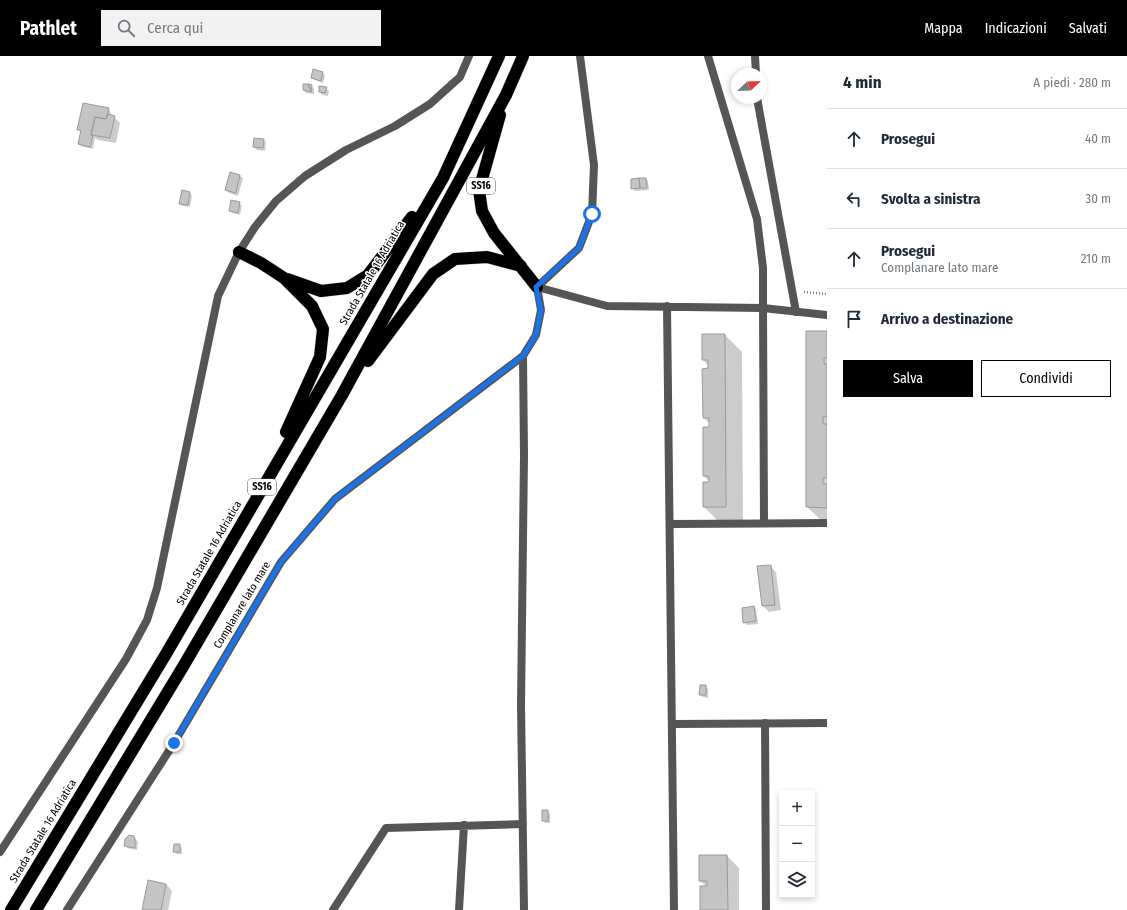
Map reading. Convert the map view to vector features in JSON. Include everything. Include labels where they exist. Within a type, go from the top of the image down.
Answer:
[{"type":"highway","name":"Strada Statale 16 Adriatica","points":[[11,910],[166,654],[443,178],[499,56]]},
{"type":"highway","name":"SS16","points":[[36,910],[184,665],[342,395],[506,95],[523,56]]},
{"type":"highway","name":"SS16","points":[[506,95],[480,190],[482,212],[494,233],[536,287]]},
{"type":"highway","name":"SS16","points":[[284,278],[321,291],[347,288],[368,275],[443,178]]},
{"type":"highway","name":"SS16","points":[[239,252],[261,262],[284,278],[312,306],[323,329],[320,357],[259,492]]},
{"type":"highway","name":"SS16","points":[[342,395],[432,274],[456,259],[487,257],[521,266]]},
{"type":"street","points":[[0,852],[126,659],[147,620],[156,588],[218,296],[239,252],[255,227],[276,201],[305,176],[346,150],[395,126],[430,104],[460,77],[469,56]]},
{"type":"street","points":[[536,287],[579,248],[592,214],[594,165],[580,56]]},
{"type":"street","points":[[708,56],[757,219],[763,268],[764,523]]},
{"type":"street","points":[[755,56],[756,68]]},
{"type":"street","points":[[758,104],[796,312]]},
{"type":"street","points":[[536,287],[607,306],[763,308],[827,315]]},
{"type":"street","points":[[524,910],[521,706],[524,455],[523,356],[536,335],[541,310],[536,287]]},
{"type":"street","points":[[667,306],[674,910]]},
{"type":"street","name":"Complanare lato mare","points":[[67,910],[174,743],[281,562],[335,499],[523,356]]},
{"type":"street","points":[[670,524],[827,523]]},
{"type":"street","points":[[765,723],[766,910]]},
{"type":"street","points":[[672,724],[827,723]]},
{"type":"street","points":[[333,910],[386,828],[522,824]]},
{"type":"street","points":[[459,910],[464,825]]},
{"type":"path","points":[[791,290],[827,294]]},
{"type":"building","points":[[313,69],[323,72],[321,81],[311,78]]},
{"type":"building","points":[[303,84],[308,84],[311,92],[303,90]]},
{"type":"building","points":[[308,84],[312,85],[311,92]]},
{"type":"building","points":[[319,86],[327,87],[325,93],[319,92]]},
{"type":"building","points":[[83,103],[109,108],[106,119],[95,117],[90,147],[78,144],[81,130],[77,130]]},
{"type":"building","points":[[108,114],[115,116],[110,138],[91,135],[95,117],[106,119]]},
{"type":"building","points":[[254,138],[264,139],[263,148],[253,147]]},
{"type":"building","points":[[230,172],[240,175],[236,193],[225,190]]},
{"type":"building","points":[[639,178],[646,178],[647,188],[640,188]]},
{"type":"building","points":[[639,178],[640,188],[631,189],[631,179]]},
{"type":"building","points":[[182,190],[190,192],[188,205],[179,204]]},
{"type":"building","points":[[231,200],[240,202],[238,213],[229,211]]},
{"type":"building","points":[[806,331],[827,331],[827,358],[824,358],[824,364],[827,364],[827,417],[823,417],[823,424],[827,424],[827,478],[823,478],[823,484],[827,484],[827,508],[806,507]]},
{"type":"building","points":[[702,334],[725,334],[726,507],[703,507],[703,482],[709,482],[709,476],[703,476],[703,427],[709,427],[709,418],[703,418],[702,369],[708,368],[708,360],[702,360]]},
{"type":"building","points":[[771,565],[775,605],[762,606],[757,566]]},
{"type":"building","points":[[754,606],[756,621],[743,623],[742,608]]},
{"type":"building","points":[[700,685],[706,685],[706,695],[699,695]]},
{"type":"building","points":[[542,810],[548,810],[548,821],[542,821]]},
{"type":"building","points":[[129,835],[134,836],[135,848],[124,846],[125,839]]},
{"type":"building","points":[[174,844],[180,844],[180,852],[173,852]]},
{"type":"building","points":[[699,855],[727,855],[728,910],[700,910],[700,886],[707,886],[707,881],[699,881]]},
{"type":"building","points":[[148,880],[166,884],[161,910],[142,910]]},
{"type":"route","points":[[174,743],[281,562],[335,499],[523,356],[536,335],[541,310],[536,287],[579,248],[592,214]]}]
